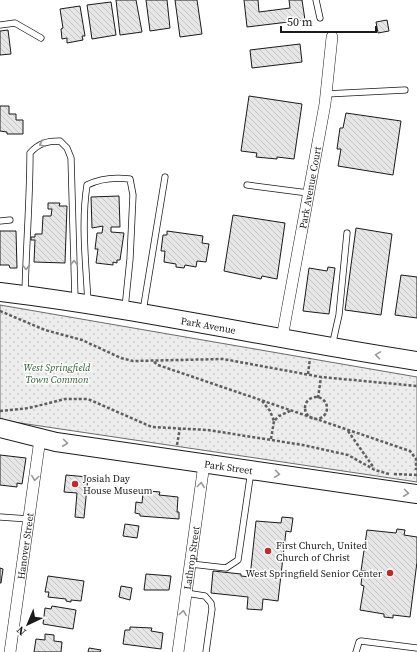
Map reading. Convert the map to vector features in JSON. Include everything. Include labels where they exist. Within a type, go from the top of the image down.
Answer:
[{"type":"main road","name":"Park Avenue","points":[[0,292],[81,303],[331,348],[417,361]]},
{"type":"main road","name":"Park Street","points":[[0,428],[40,439],[417,494]]},
{"type":"main road","name":"Park Street","points":[[0,438],[40,439]]},
{"type":"street","name":"Park Avenue Court","points":[[282,338],[326,94],[332,37]]},
{"type":"street","name":"Hanover Street","points":[[10,652],[40,439]]},
{"type":"street","name":"Lathrop Street","points":[[178,652],[204,464]]},
{"type":"lane","points":[[316,0],[320,18]]},
{"type":"lane","points":[[0,25],[15,23],[41,38]]},
{"type":"lane","points":[[326,94],[405,90]]},
{"type":"lane","points":[[25,295],[27,232],[29,218],[30,153],[35,147],[47,141],[60,141],[67,148],[71,158],[81,303]]},
{"type":"lane","points":[[81,303],[85,264],[85,198],[87,185],[97,180],[117,177],[130,179],[133,195],[130,259],[134,312]]},
{"type":"lane","points":[[134,312],[165,177]]},
{"type":"lane","points":[[247,185],[308,193]]},
{"type":"lane","points":[[0,221],[10,220]]},
{"type":"lane","points":[[331,348],[339,315],[347,233]]},
{"type":"lane","points":[[190,564],[226,568],[238,560],[251,470]]},
{"type":"lane","points":[[0,517],[29,519]]},
{"type":"lane","points":[[186,593],[205,596],[210,603],[212,609],[206,652]]},
{"type":"lane","points":[[356,652],[357,645],[361,641],[417,648]]},
{"type":"path","points":[[0,311],[45,330],[82,340],[121,358],[134,361],[194,358],[223,359],[321,377],[417,386]]},
{"type":"path","points":[[308,374],[310,356]]},
{"type":"path","points":[[154,361],[158,365],[410,451],[416,459],[416,470]]},
{"type":"path","points":[[318,398],[321,377]]},
{"type":"path","points":[[318,398],[326,403],[326,413],[321,418],[312,418],[306,411],[306,404],[310,399],[318,398]]},
{"type":"path","points":[[0,411],[29,408],[65,399],[82,399],[100,404],[139,423],[152,427],[180,428],[272,439],[348,455],[375,470],[391,474],[417,475]]},
{"type":"path","points":[[261,401],[270,411],[274,422],[272,439]]},
{"type":"path","points":[[274,422],[280,416],[291,411]]},
{"type":"path","points":[[176,451],[180,428]]},
{"type":"path","points":[[347,430],[375,470]]},
{"type":"green space","name":"West Springfield Town Common","points":[[0,305],[417,377],[417,482],[0,420]]},
{"type":"building","points":[[116,0],[136,0],[142,32],[120,35]]},
{"type":"building","points":[[146,0],[167,0],[170,28],[150,31]]},
{"type":"building","points":[[175,0],[197,0],[202,34],[180,37]]},
{"type":"building","points":[[244,0],[258,0],[259,12],[290,8],[289,0],[302,0],[305,20],[247,27]]},
{"type":"building","points":[[111,2],[116,35],[92,39],[87,5]]},
{"type":"building","points":[[80,6],[85,36],[82,36],[83,40],[67,43],[67,38],[62,39],[61,29],[63,28],[60,9]]},
{"type":"building","points":[[387,20],[389,31],[378,33],[376,22]]},
{"type":"building","points":[[8,30],[11,54],[0,55],[0,31]]},
{"type":"building","points":[[300,44],[302,62],[252,68],[250,50]]},
{"type":"building","points":[[249,96],[302,104],[294,159],[256,157],[257,153],[241,151]]},
{"type":"building","points":[[0,106],[9,106],[9,114],[16,114],[16,120],[23,120],[23,134],[7,134],[7,132],[0,131]]},
{"type":"building","points":[[346,113],[401,121],[393,175],[338,166],[341,149],[337,149],[340,128],[343,128]]},
{"type":"building","points":[[119,196],[120,227],[111,227],[111,232],[124,233],[120,260],[117,260],[117,263],[113,262],[113,265],[96,263],[98,249],[95,249],[97,233],[102,233],[103,226],[92,228],[91,197]]},
{"type":"building","points":[[48,203],[60,203],[59,206],[67,206],[65,263],[34,262],[35,240],[31,240],[31,237],[35,237],[35,234],[42,234],[43,216],[51,216],[52,209],[48,209]]},
{"type":"building","points":[[233,215],[285,223],[277,279],[262,276],[261,279],[224,271]]},
{"type":"building","points":[[356,228],[392,234],[381,315],[345,310]]},
{"type":"building","points":[[0,231],[16,231],[17,268],[10,268],[9,265],[0,265]]},
{"type":"building","points":[[167,231],[203,236],[202,243],[209,244],[206,262],[197,261],[196,267],[185,265],[184,268],[176,267],[176,264],[164,262],[165,251],[161,251],[163,235],[167,235]]},
{"type":"building","points":[[328,267],[335,268],[329,314],[303,311],[309,268],[327,271]]},
{"type":"building","points":[[401,275],[417,277],[417,318],[395,315]]},
{"type":"building","points":[[0,455],[26,458],[22,484],[17,483],[17,487],[0,485]]},
{"type":"building","points":[[66,475],[88,477],[84,518],[75,517],[77,493],[64,492]]},
{"type":"building","points":[[149,491],[160,492],[159,495],[178,497],[177,512],[179,512],[179,519],[140,516],[140,514],[135,513],[136,502],[142,503],[143,494],[149,494]]},
{"type":"building","name":"First Church, United Church of Christ","points":[[282,517],[293,518],[291,532],[286,531],[278,601],[263,599],[262,610],[247,609],[248,597],[211,593],[213,571],[241,574],[241,576],[250,577],[256,521],[281,523]]},
{"type":"building","points":[[125,524],[139,526],[137,538],[123,536]]},
{"type":"building","name":"West Springfield Senior Center","points":[[397,529],[405,530],[404,535],[417,537],[417,562],[410,617],[393,615],[393,618],[384,617],[384,614],[360,610],[364,586],[361,585],[362,575],[365,575],[366,571],[361,571],[367,530],[396,533]]},
{"type":"building","points":[[0,568],[3,569],[1,583],[0,583]]},
{"type":"building","points":[[146,574],[171,576],[169,590],[144,590]]},
{"type":"building","points":[[48,576],[84,581],[81,601],[71,600],[71,602],[66,601],[66,599],[48,597],[49,592],[45,592]]},
{"type":"building","points":[[121,586],[132,588],[130,600],[119,597]]},
{"type":"building","points":[[52,606],[76,610],[73,629],[43,624],[45,608],[51,609]]},
{"type":"building","points":[[130,627],[152,628],[151,631],[163,633],[161,649],[123,644],[125,630],[130,630]]},
{"type":"building","points":[[45,634],[54,635],[54,641],[62,642],[61,652],[34,652],[36,639],[45,640]]},
{"type":"building","points":[[89,648],[101,650],[100,652],[88,652]]},
{"type":"place","name":"Josiah Day House Museum","points":[[75,484]]},
{"type":"place","name":"First Church, United Church of Christ","points":[[268,551]]},
{"type":"place","name":"West Springfield Senior Center","points":[[390,573]]}]
